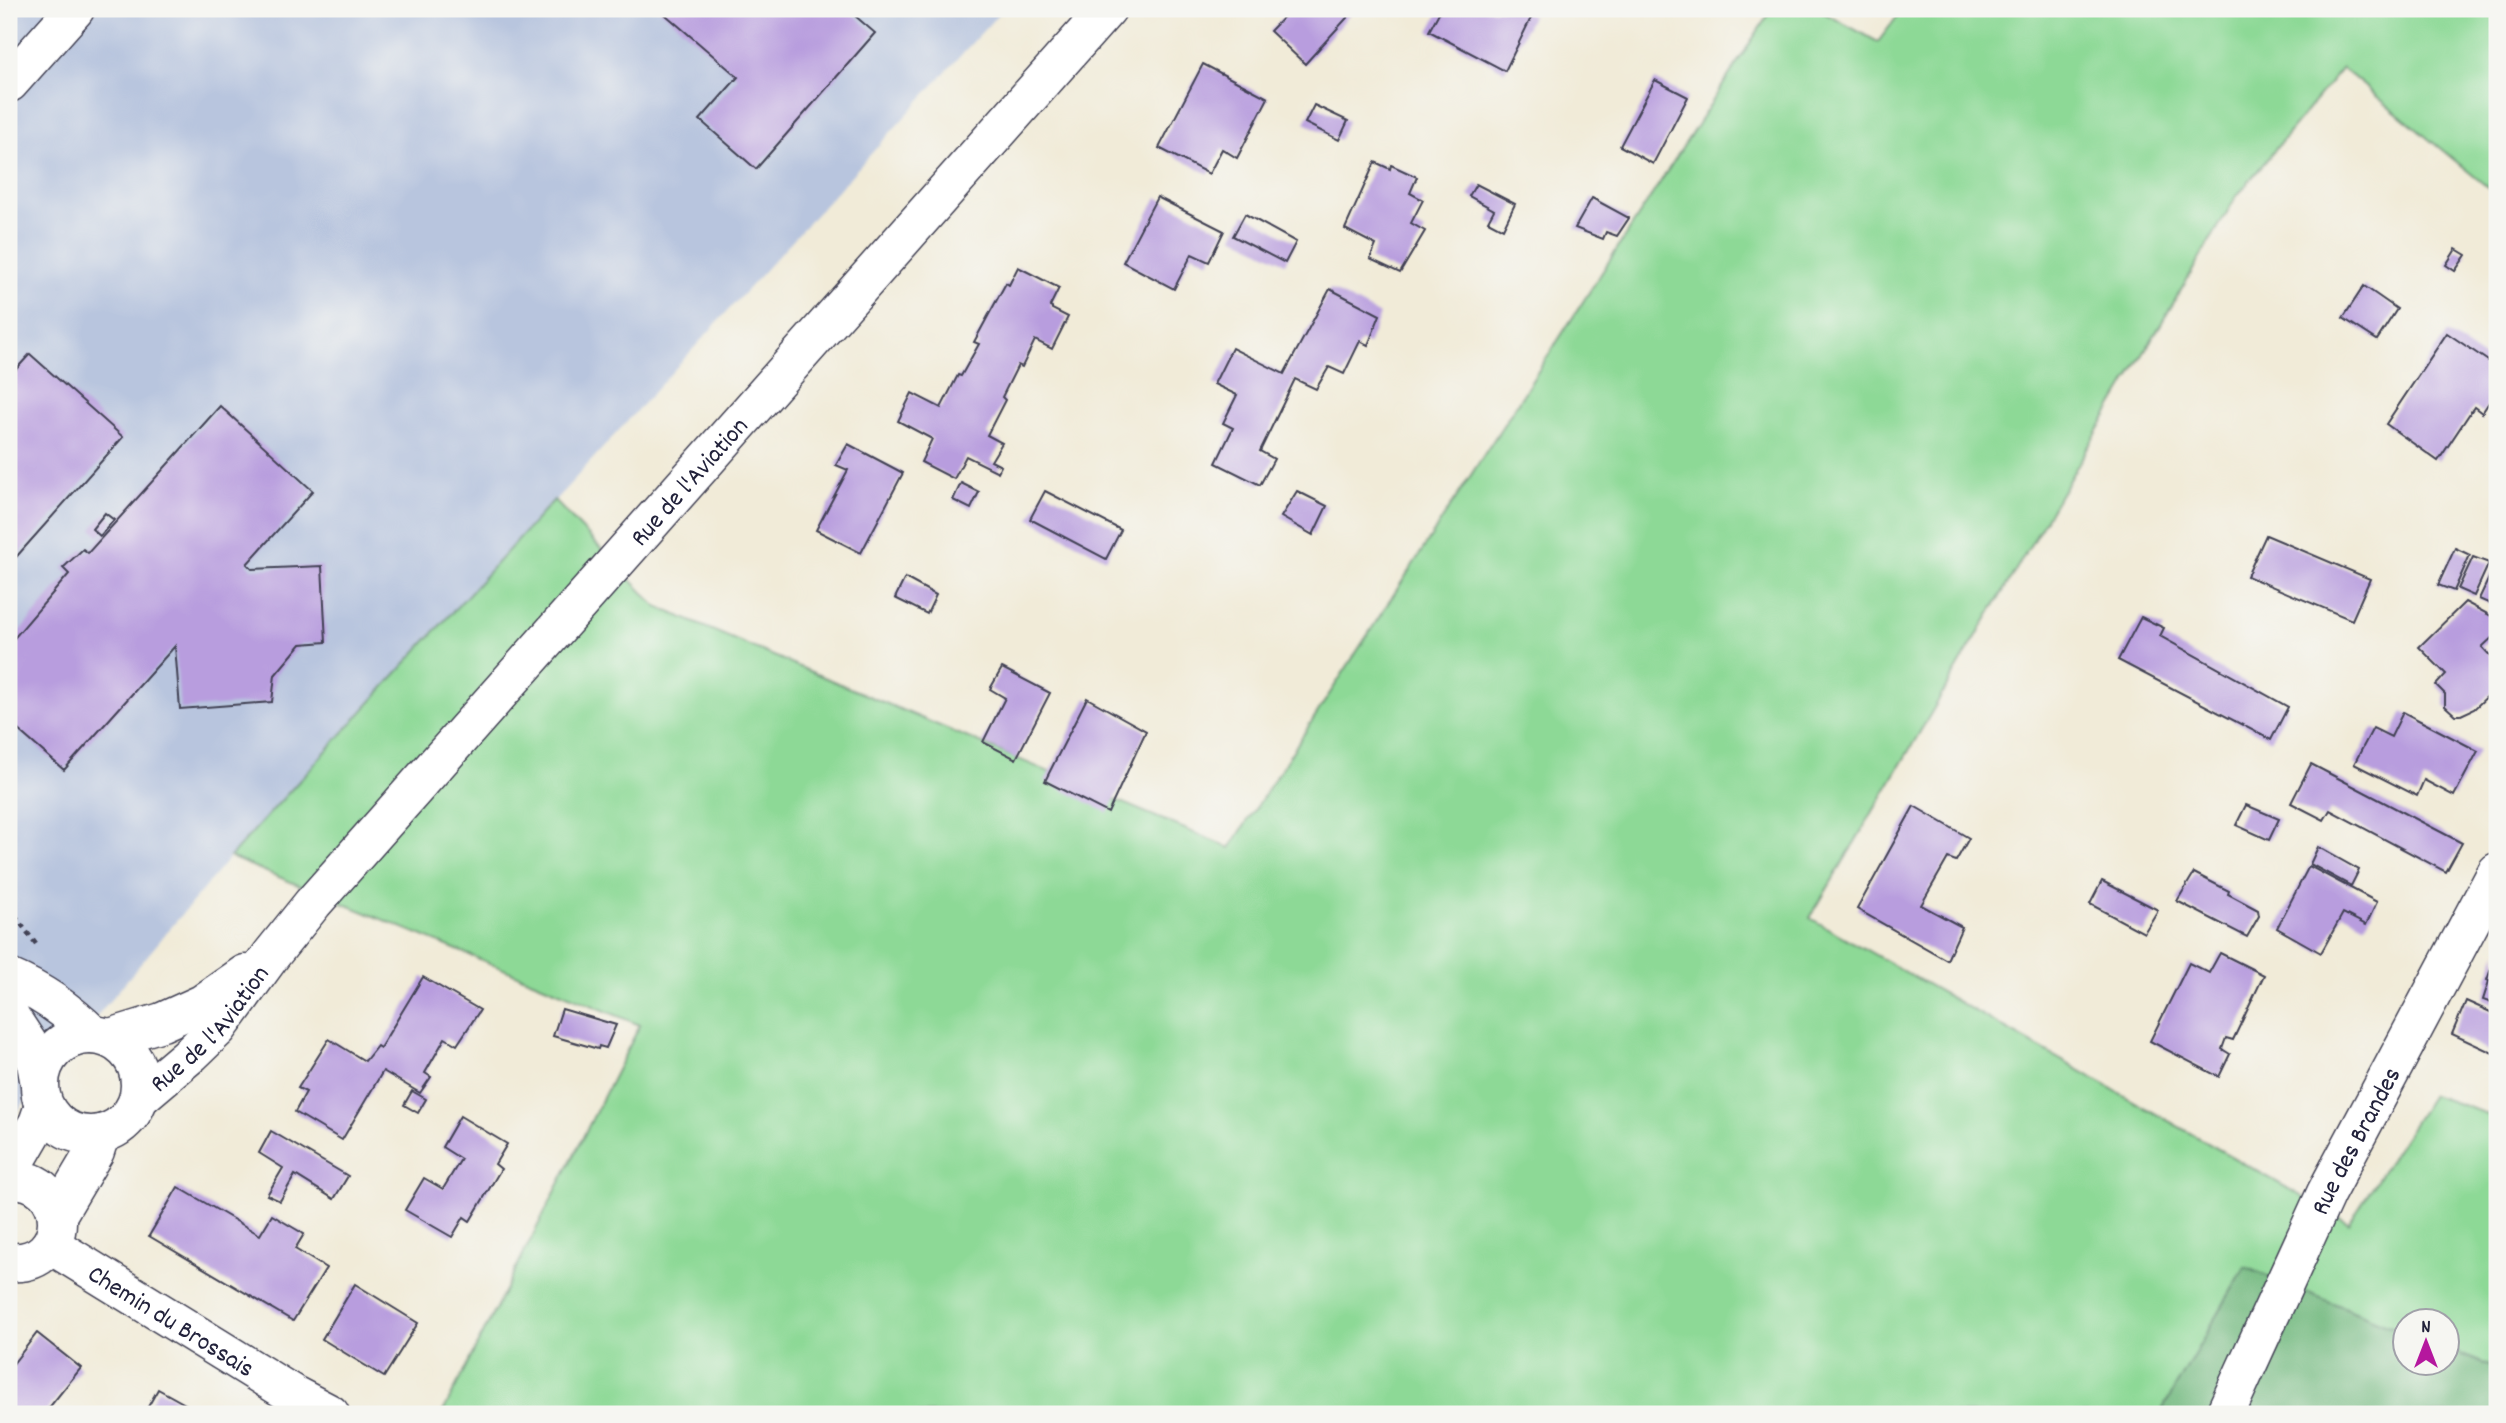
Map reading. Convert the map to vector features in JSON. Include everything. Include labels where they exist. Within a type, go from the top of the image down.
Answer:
[{"type":"street","points":[[9,83],[75,9]]},
{"type":"street","name":"Rue de l'Aviation","points":[[139,1097],[192,1054],[218,1028],[272,954],[341,872],[1107,9]]},
{"type":"street","name":"Rue des Brandes","points":[[2225,1414],[2326,1193],[2497,872]]},
{"type":"street","name":"Rue de l'Aviation","points":[[101,1037],[162,1022],[202,1004],[272,954]]},
{"type":"street","points":[[9,978],[61,1006],[101,1037],[132,1056],[141,1082],[139,1097],[125,1121],[100,1135],[86,1136],[61,1127],[51,1118],[42,1093],[34,1053],[9,1015]]},
{"type":"street","points":[[9,1173],[38,1123],[44,1064],[58,1046],[78,1036],[101,1037]]},
{"type":"street","points":[[12,1265],[31,1260],[54,1230],[95,1151],[100,1135]]},
{"type":"street","points":[[9,1179],[22,1179],[38,1186],[51,1198],[54,1230]]},
{"type":"street","name":"Chemin du Brossais","points":[[54,1230],[292,1394],[330,1414]]},
{"type":"shaded area","points":[[9,9],[1003,9],[230,857],[9,1121]]},
{"type":"green space","points":[[1772,9],[1817,9],[1878,42],[1903,9],[2497,9],[2497,195],[2342,68],[2236,197],[1810,918],[2349,1223],[2432,1095],[2497,1117],[2497,1369],[2460,1354],[2460,1308],[2390,1308],[2390,1326],[2245,1267],[2160,1414],[442,1414],[640,1025],[230,857],[554,500],[657,607],[1230,848]]},
{"type":"green space","points":[[2245,1267],[2390,1326],[2390,1378],[2460,1378],[2460,1354],[2497,1369],[2497,1414],[2160,1414]]},
{"type":"building","points":[[659,9],[847,9],[875,33],[756,169],[700,120],[738,77]]},
{"type":"building","points":[[1291,9],[1355,9],[1305,64],[1270,31]]},
{"type":"building","points":[[1441,9],[1519,9],[1532,16],[1505,71],[1429,31]]},
{"type":"building","points":[[1203,64],[1268,98],[1237,158],[1222,149],[1209,174],[1159,148]]},
{"type":"building","points":[[1655,80],[1688,97],[1653,164],[1620,146]]},
{"type":"building","points":[[1314,105],[1348,121],[1339,140],[1305,123]]},
{"type":"building","points":[[1375,162],[1390,169],[1391,165],[1417,177],[1410,193],[1423,200],[1411,223],[1425,231],[1400,273],[1370,259],[1376,245],[1345,229]]},
{"type":"building","points":[[1476,184],[1515,204],[1503,229],[1488,221],[1494,210],[1469,196]]},
{"type":"building","points":[[1157,197],[1224,231],[1209,262],[1192,254],[1174,289],[1123,262]]},
{"type":"building","points":[[1592,198],[1629,218],[1617,236],[1606,232],[1603,239],[1575,228]]},
{"type":"building","points":[[1245,214],[1296,242],[1285,263],[1233,236]]},
{"type":"building","points":[[2456,249],[2466,255],[2455,271],[2446,265]]},
{"type":"building","points":[[1018,267],[1059,288],[1050,306],[1068,317],[1052,349],[1035,340],[1022,367],[1018,365],[1002,397],[1005,400],[987,435],[1002,443],[991,461],[1001,466],[998,472],[966,456],[954,479],[921,462],[932,439],[898,421],[912,393],[941,408],[958,375],[961,376],[979,344],[974,342],[1006,283],[1009,285]]},
{"type":"building","points":[[2364,286],[2397,309],[2377,340],[2343,318]]},
{"type":"building","points":[[1330,289],[1380,315],[1368,345],[1360,341],[1344,374],[1329,367],[1316,389],[1295,379],[1260,451],[1274,459],[1260,485],[1216,463],[1233,428],[1223,423],[1237,395],[1214,384],[1232,348],[1284,374]]},
{"type":"building","points":[[2447,333],[2497,367],[2497,390],[2482,413],[2474,407],[2438,461],[2386,424]]},
{"type":"building","points":[[30,354],[123,437],[9,565],[9,377]]},
{"type":"building","points":[[220,406],[313,491],[247,564],[252,569],[322,566],[326,642],[301,644],[275,675],[272,702],[180,709],[175,646],[64,770],[9,722],[9,644],[69,574],[63,568],[83,549],[88,553]]},
{"type":"building","points":[[848,444],[903,473],[861,553],[816,530],[848,470],[836,465]]},
{"type":"building","points":[[961,483],[979,492],[971,509],[953,500]]},
{"type":"building","points":[[1045,491],[1121,530],[1106,559],[1030,519]]},
{"type":"building","points":[[1297,491],[1327,506],[1313,535],[1281,517]]},
{"type":"building","points":[[105,513],[114,520],[100,536],[92,529]]},
{"type":"building","points":[[2266,535],[2370,579],[2352,620],[2247,576]]},
{"type":"building","points":[[2455,548],[2470,555],[2454,591],[2438,585]]},
{"type":"building","points":[[2473,557],[2489,563],[2474,596],[2458,589]]},
{"type":"building","points":[[2495,565],[2497,566],[2497,607],[2479,599]]},
{"type":"building","points":[[905,578],[936,595],[927,614],[895,598]]},
{"type":"building","points":[[2465,602],[2497,619],[2497,633],[2482,647],[2497,663],[2497,687],[2474,709],[2455,715],[2445,706],[2445,694],[2436,685],[2446,674],[2419,647]]},
{"type":"building","points":[[2141,617],[2164,628],[2160,636],[2288,707],[2271,740],[2118,660]]},
{"type":"building","points":[[1002,668],[1050,693],[1016,759],[983,742],[1005,698],[990,689]]},
{"type":"building","points":[[1087,698],[1146,731],[1108,813],[1045,781]]},
{"type":"building","points":[[2403,712],[2478,751],[2454,796],[2424,780],[2417,796],[2354,764],[2373,728],[2391,737]]},
{"type":"building","points":[[2311,764],[2462,843],[2446,872],[2330,810],[2324,820],[2291,803]]},
{"type":"building","points":[[2246,805],[2279,819],[2269,840],[2236,825]]},
{"type":"building","points":[[1914,806],[1969,838],[1956,861],[1948,858],[1921,905],[1962,927],[1947,960],[1857,909]]},
{"type":"building","points":[[2318,847],[2359,870],[2351,886],[2310,864]]},
{"type":"building","points":[[2309,866],[2377,902],[2366,925],[2343,913],[2321,953],[2277,928]]},
{"type":"building","points":[[2194,873],[2258,910],[2259,916],[2247,937],[2177,901]]},
{"type":"building","points":[[2102,881],[2158,910],[2144,933],[2090,904]]},
{"type":"building","points":[[2497,952],[2497,1005],[2483,1000]]},
{"type":"building","points":[[2220,953],[2264,975],[2233,1040],[2226,1038],[2222,1049],[2230,1054],[2219,1077],[2150,1041],[2189,963],[2209,973]]},
{"type":"building","points":[[423,977],[480,1010],[457,1045],[445,1038],[425,1073],[431,1077],[420,1093],[383,1071],[342,1140],[295,1112],[306,1092],[298,1088],[329,1039],[365,1061],[377,1046],[380,1048]]},
{"type":"building","points":[[2466,1001],[2497,1015],[2497,1055],[2452,1034]]},
{"type":"building","points":[[562,1009],[616,1025],[606,1048],[599,1046],[598,1049],[553,1036]]},
{"type":"building","points":[[412,1091],[426,1099],[418,1113],[404,1105]]},
{"type":"building","points":[[460,1116],[507,1144],[495,1164],[501,1169],[470,1221],[464,1217],[452,1237],[405,1210],[424,1178],[443,1189],[461,1159],[442,1147]]},
{"type":"building","points":[[271,1131],[348,1176],[334,1199],[295,1175],[280,1201],[267,1195],[283,1168],[259,1153]]},
{"type":"building","points":[[178,1187],[260,1235],[272,1215],[304,1234],[295,1249],[326,1268],[293,1321],[149,1236]]},
{"type":"building","points":[[355,1284],[418,1323],[384,1377],[322,1339]]},
{"type":"building","points":[[37,1333],[81,1368],[44,1414],[9,1414],[9,1369]]},
{"type":"building","points":[[158,1389],[203,1414],[144,1414]]}]
